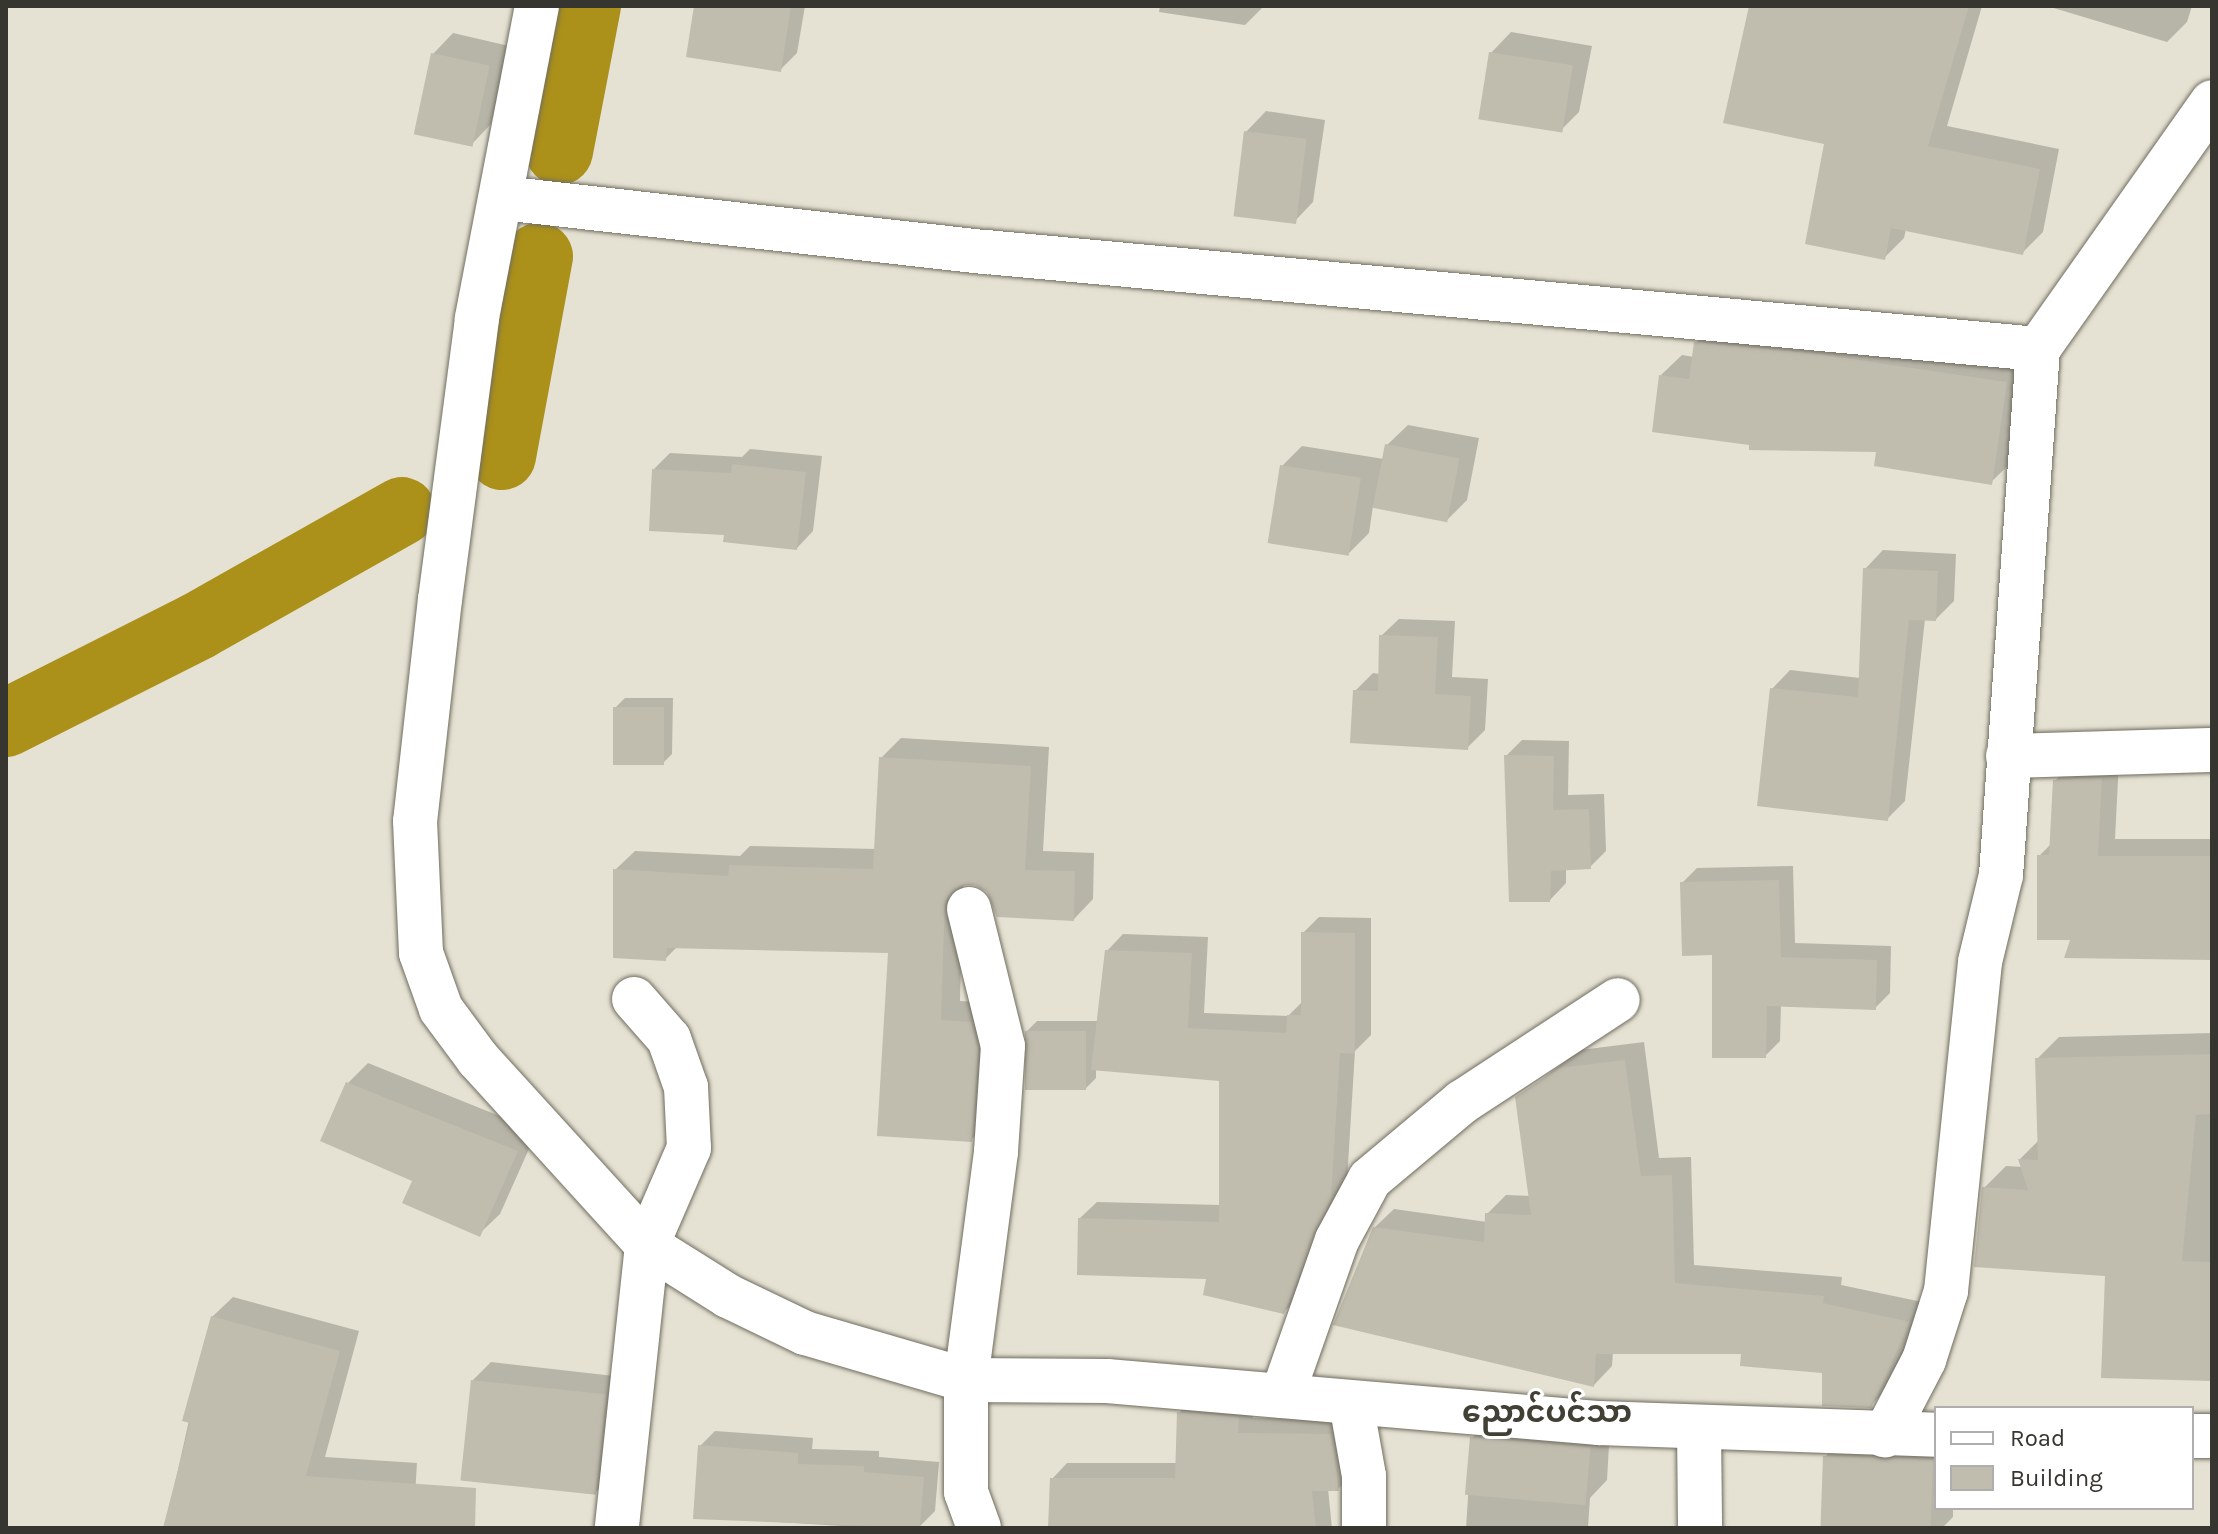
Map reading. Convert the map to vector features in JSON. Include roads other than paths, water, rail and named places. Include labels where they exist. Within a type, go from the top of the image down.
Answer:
[{"type":"street","points":[[537,6],[477,319],[415,821],[421,953],[441,1009],[478,1059],[647,1245],[728,1296],[805,1333],[966,1380],[1107,1381],[1351,1403],[1699,1427],[1934,1435]]},
{"type":"street","points":[[1885,1435],[1924,1360],[1946,1291],[1980,962],[2001,875],[2038,349],[2211,103]]},
{"type":"street","points":[[502,198],[986,252],[2038,349]]},
{"type":"street","points":[[2008,756],[2212,750]]},
{"type":"street","points":[[969,909],[1003,1046],[996,1152],[966,1380],[966,1492],[979,1528]]},
{"type":"street","points":[[617,1528],[647,1245],[689,1148],[686,1087],[669,1039],[634,999]]},
{"type":"street","points":[[1282,1396],[1337,1240],[1370,1179],[1462,1102],[1618,1000]]},
{"type":"street","points":[[1351,1403],[1364,1476],[1364,1528]]},
{"type":"street","points":[[1699,1427],[1700,1528]]},
{"type":"waterway","points":[[559,151],[587,6]]},
{"type":"waterway","points":[[502,456],[539,256]]},
{"type":"waterway","points":[[6,723],[198,626],[402,511]]},
{"type":"district","name":"ညောင်ပင်သာ","points":[[1547,1412]]}]
